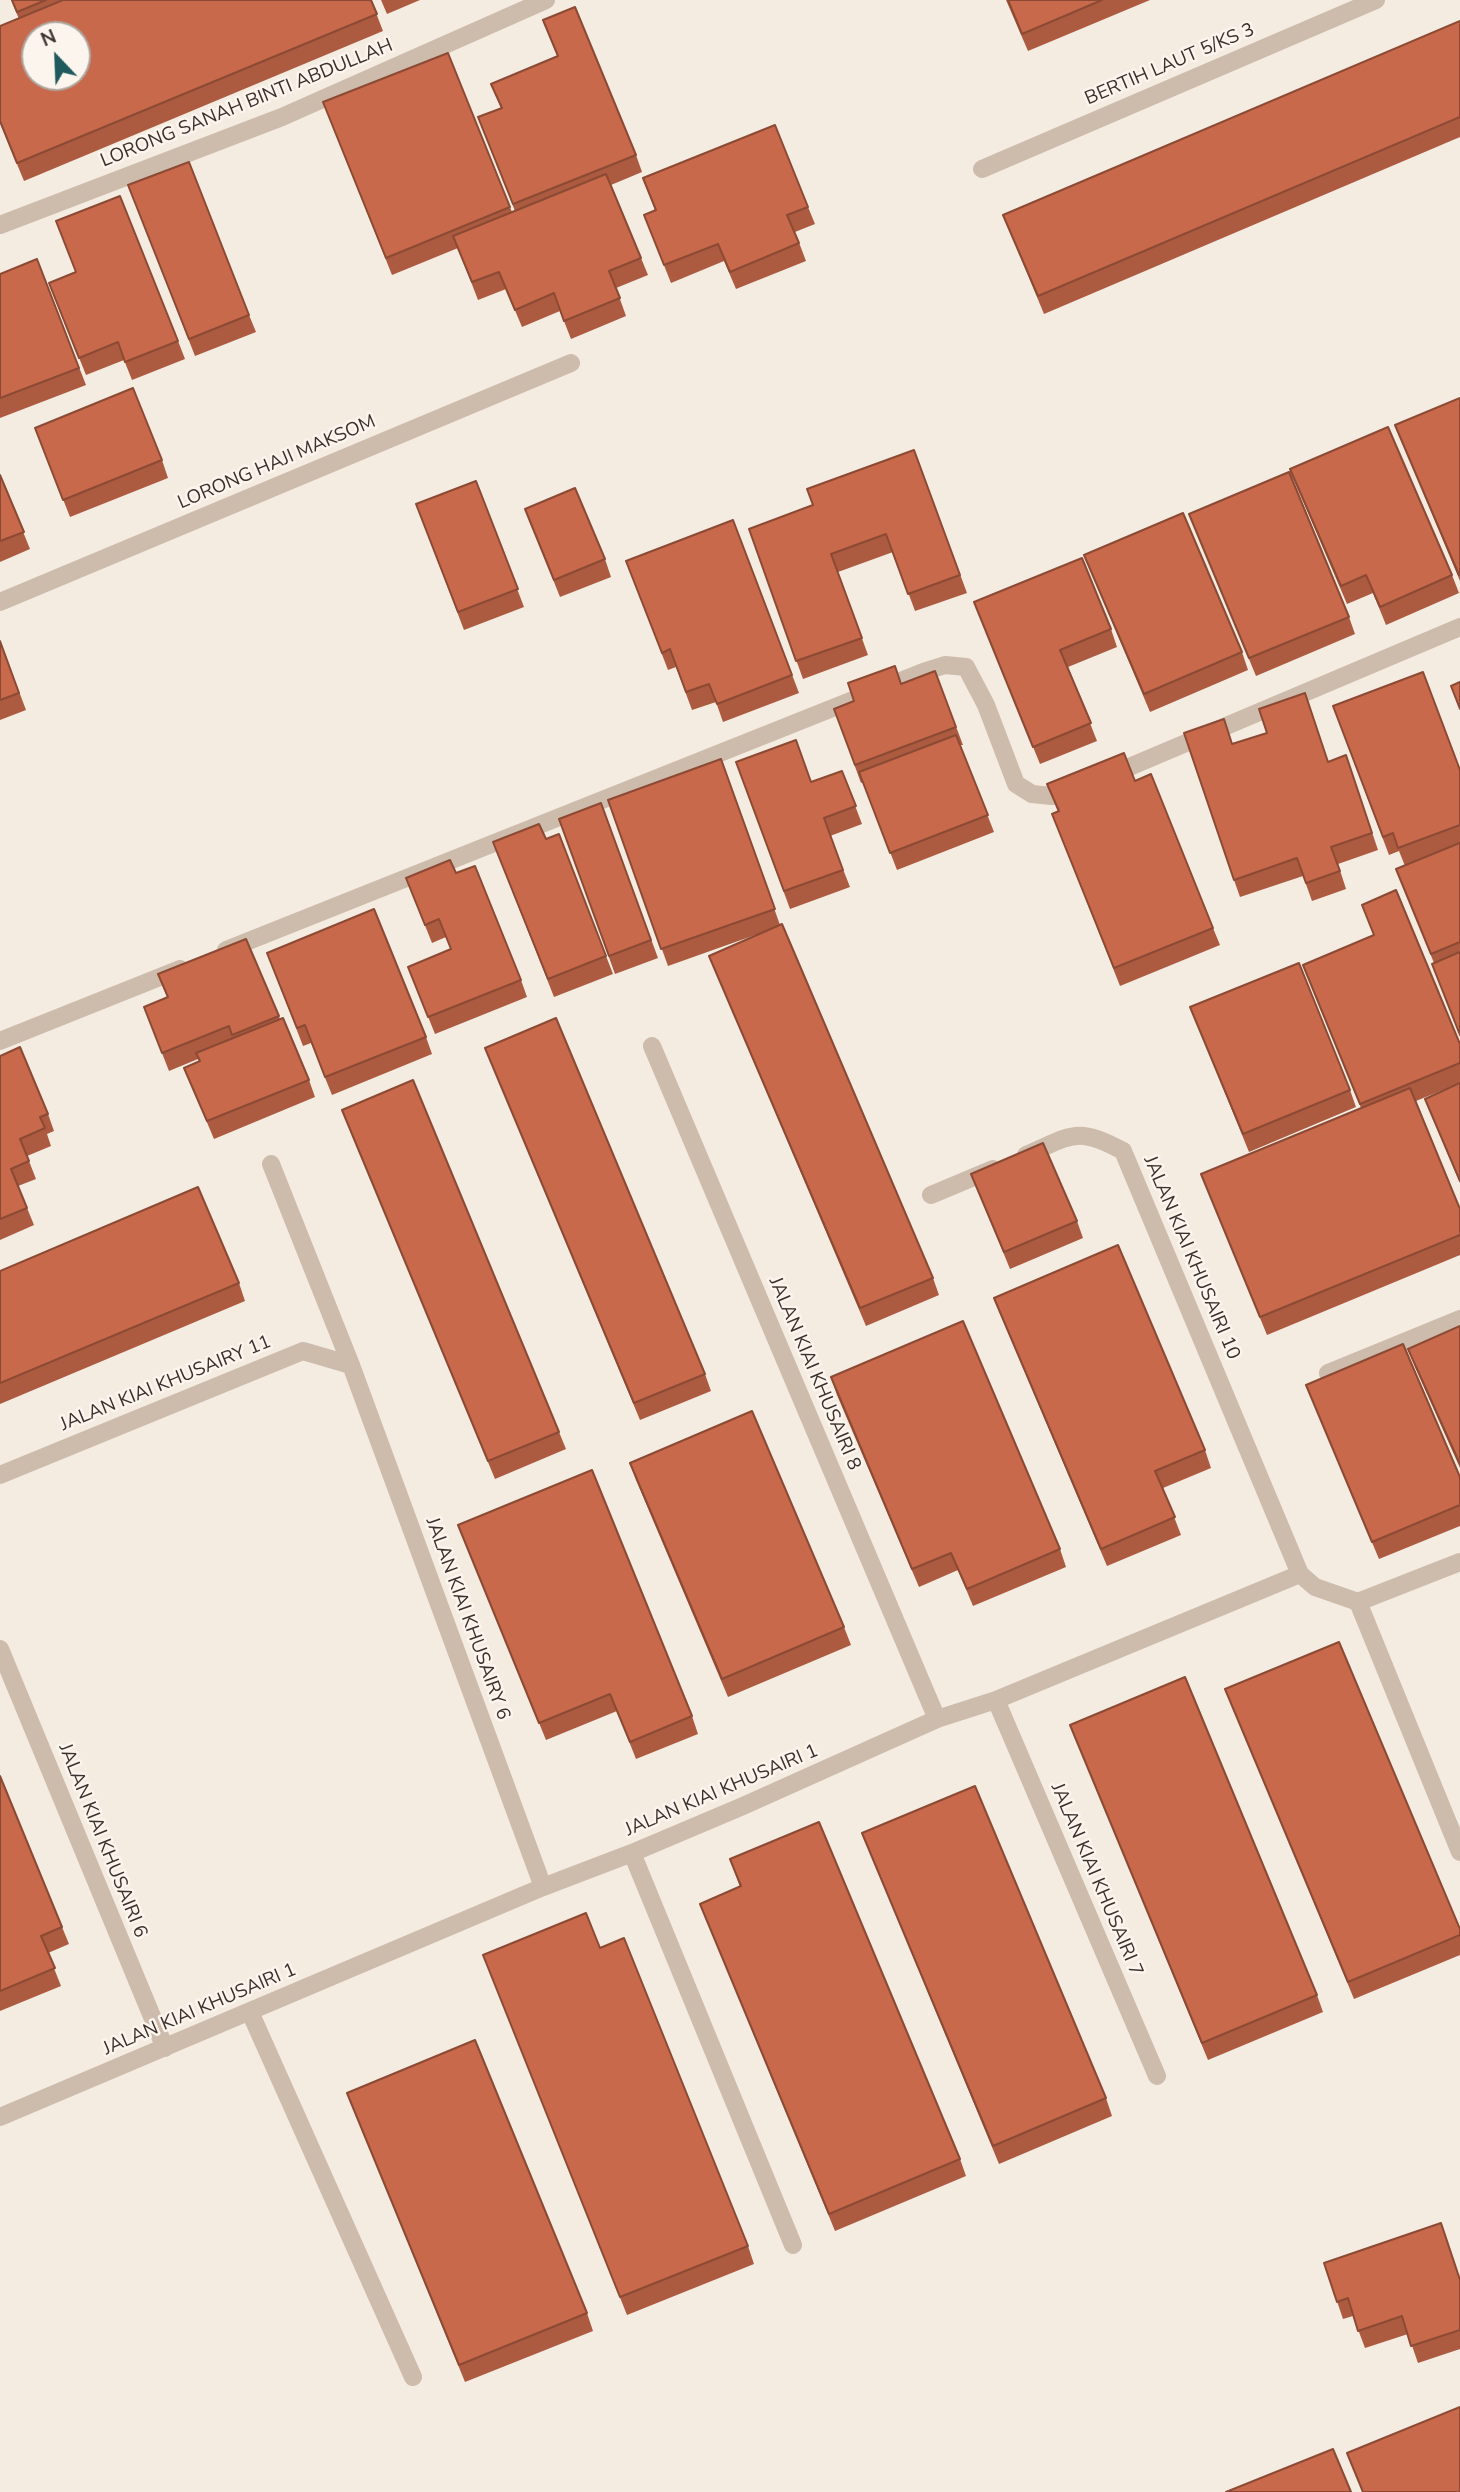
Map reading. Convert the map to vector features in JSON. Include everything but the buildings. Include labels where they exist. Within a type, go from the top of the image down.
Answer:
[{"type":"street","name":"LORONG SANAH BINTI ABDULLAH","points":[[0,225],[282,117],[546,0]]},
{"type":"street","name":"BERTIH LAUT 5/KS 3","points":[[982,169],[1376,0]]},
{"type":"street","name":"LORONG HAJI MAKSOM","points":[[0,602],[571,363]]},
{"type":"street","points":[[0,1041],[923,671],[945,665],[966,667],[986,705],[1016,784],[1032,794],[1052,796],[1083,786],[1460,627]]},
{"type":"street","name":"JALAN KIAI KHUSAIRI 8","points":[[652,1046],[937,1719]]},
{"type":"street","name":"JALAN KIAI KHUSAIRI 10","points":[[931,1195],[1076,1134],[1100,1138],[1123,1151],[1300,1574]]},
{"type":"street","points":[[271,1164],[351,1365]]},
{"type":"street","points":[[1328,1373],[1460,1319]]},
{"type":"street","name":"JALAN KIAI KHUSAIRY 11","points":[[0,1475],[303,1351],[351,1365]]},
{"type":"street","name":"JALAN KIAI KHUSAIRY 6","points":[[351,1365],[543,1887]]},
{"type":"street","points":[[1300,1574],[1315,1587],[1359,1602],[1460,1562]]},
{"type":"street","name":"JALAN KIAI KHUSAIRI 1","points":[[0,2117],[543,1887],[632,1853],[937,1719],[996,1700],[1300,1574]]},
{"type":"street","points":[[1359,1602],[1460,1852]]},
{"type":"street","name":"JALAN KIAI KHUSAIRI 6","points":[[0,1650],[164,2048]]},
{"type":"street","name":"JALAN KIAI KHUSAIRI 7","points":[[996,1700],[1157,2076]]},
{"type":"street","points":[[632,1853],[793,2245]]},
{"type":"street","points":[[250,2012],[413,2377]]}]
